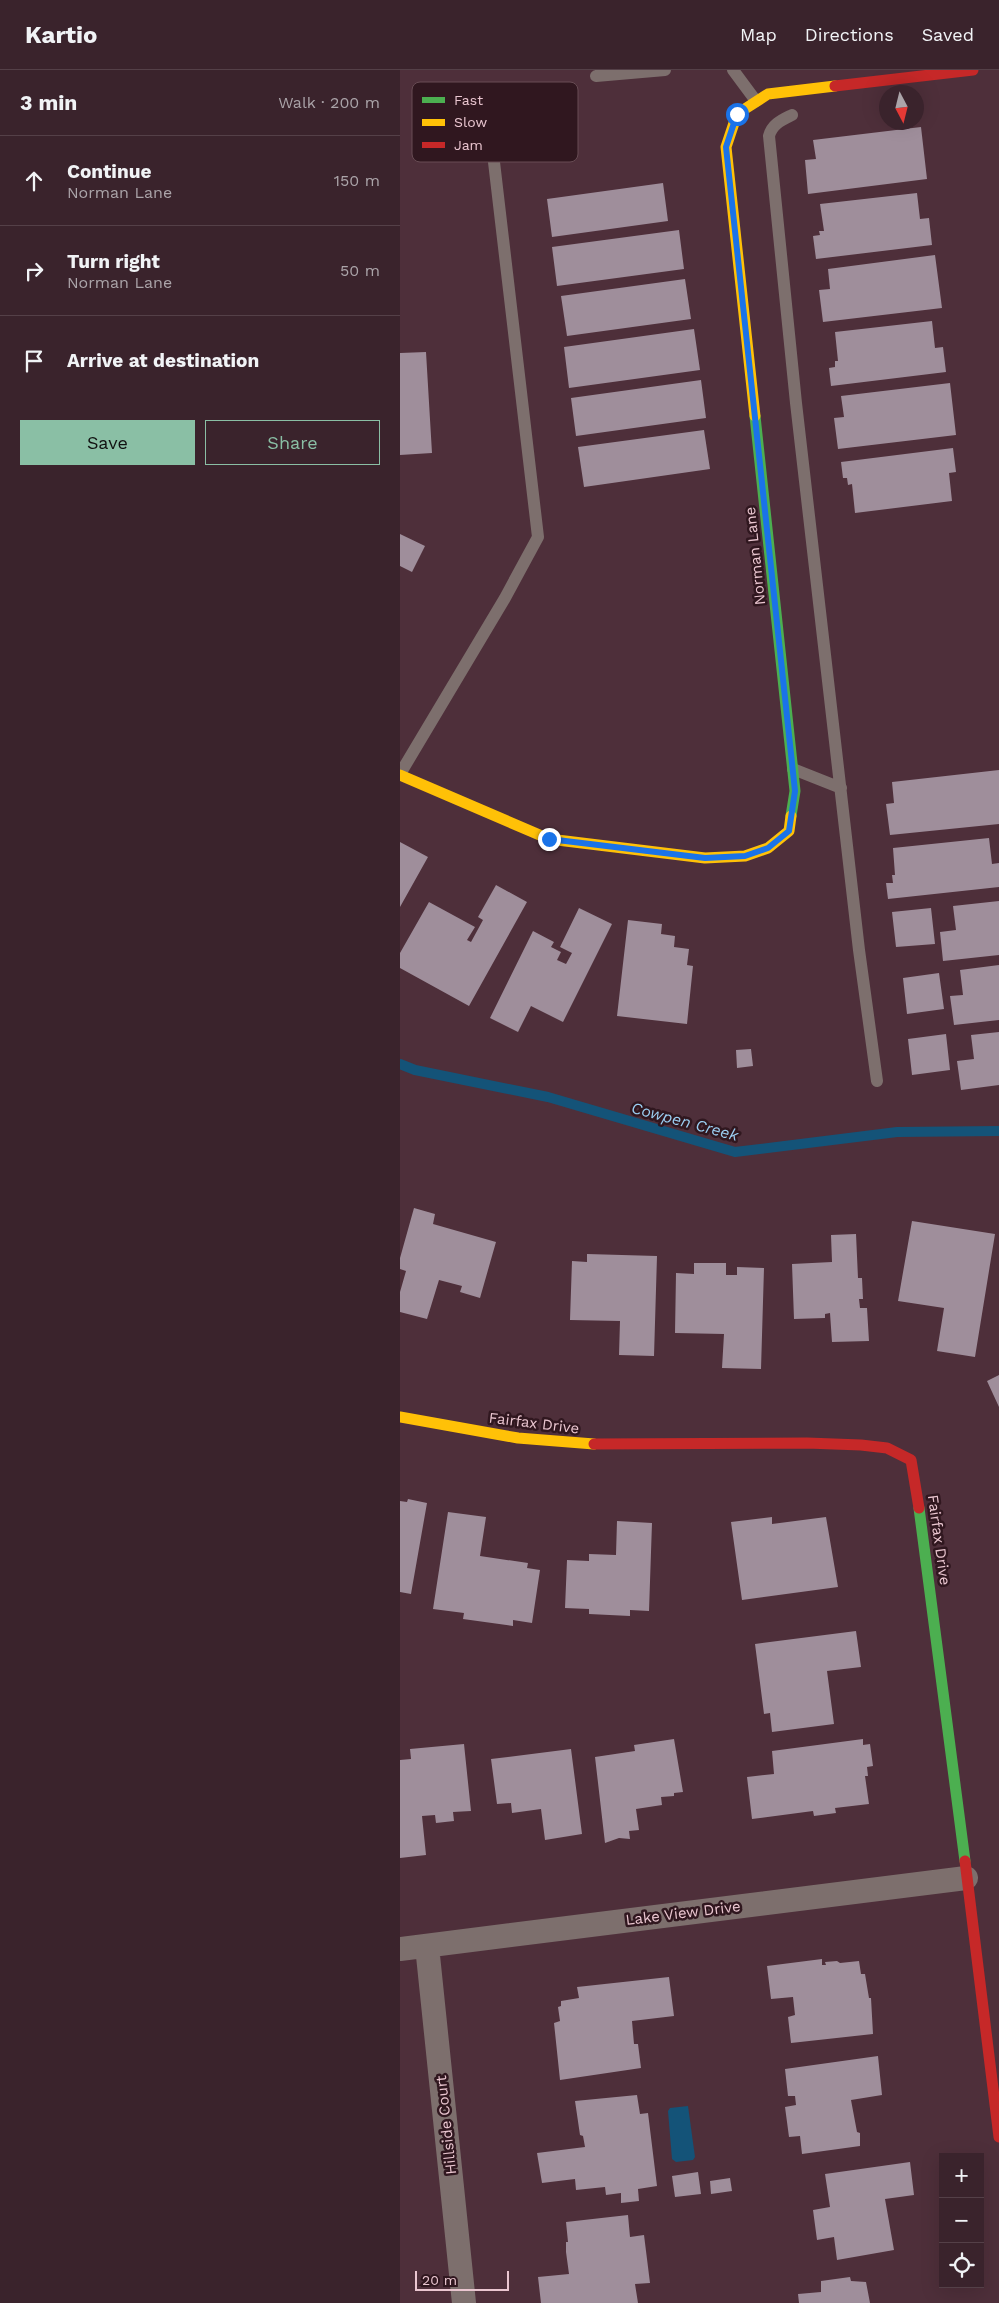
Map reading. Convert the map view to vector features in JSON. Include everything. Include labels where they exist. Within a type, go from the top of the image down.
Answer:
[{"type":"street","name":"Norman Lane","points":[[400,774],[549,839],[705,858],[745,856],[768,848],[789,831],[795,791],[793,769],[726,147],[737,114],[768,94],[974,70]]},
{"type":"street","name":"Fairfax Drive","points":[[400,1416],[508,1436],[584,1444],[807,1443],[861,1445],[887,1448],[911,1460],[925,1541],[999,2137]]},
{"type":"street","name":"Lake View Drive","points":[[400,1949],[966,1878]]},
{"type":"street","name":"Hillside Court","points":[[427,1946],[464,2303]]},
{"type":"lane","points":[[596,76],[666,70]]},
{"type":"lane","points":[[733,70],[756,102]]},
{"type":"lane","points":[[792,115],[777,123],[770,130],[769,136],[796,403],[859,950],[877,1080]]},
{"type":"lane","points":[[400,774],[505,598],[538,537],[494,162]]},
{"type":"lane","points":[[793,769],[841,788]]},
{"type":"water","points":[[688,2106],[695,2157],[693,2160],[676,2162],[672,2159],[668,2111],[670,2108]]},
{"type":"building","points":[[896,130],[921,130],[927,179],[808,194],[805,160],[816,159],[813,140]]},
{"type":"building","points":[[663,183],[668,221],[552,237],[547,199]]},
{"type":"building","points":[[917,193],[920,219],[929,218],[932,245],[816,259],[813,236],[820,235],[819,231],[824,231],[820,204]]},
{"type":"building","points":[[679,230],[684,269],[557,286],[552,247]]},
{"type":"building","points":[[935,255],[942,308],[823,322],[819,290],[830,289],[828,269]]},
{"type":"building","points":[[685,279],[691,319],[567,336],[561,296]]},
{"type":"building","points":[[932,321],[935,348],[943,347],[946,372],[831,386],[829,368],[835,367],[835,361],[838,361],[835,332]]},
{"type":"building","points":[[694,329],[700,370],[569,388],[564,347]]},
{"type":"building","points":[[426,352],[432,453],[400,455],[400,353]]},
{"type":"building","points":[[701,380],[706,418],[576,436],[571,398]]},
{"type":"building","points":[[950,383],[956,435],[838,449],[834,418],[844,417],[841,396]]},
{"type":"building","points":[[704,430],[710,469],[584,487],[578,447]]},
{"type":"building","points":[[953,448],[956,472],[949,473],[952,501],[855,513],[852,484],[848,485],[847,478],[843,478],[841,462]]},
{"type":"building","points":[[400,534],[425,546],[412,572],[400,566]]},
{"type":"building","points":[[999,770],[999,824],[890,835],[886,804],[894,803],[892,782]]},
{"type":"building","points":[[989,838],[992,864],[999,863],[999,887],[888,899],[886,883],[893,883],[892,875],[895,875],[893,848]]},
{"type":"building","points":[[400,842],[428,857],[400,907]]},
{"type":"building","points":[[496,885],[527,902],[469,1006],[400,968],[400,953],[429,902],[475,927],[467,940],[471,942],[483,920],[478,917]]},
{"type":"building","points":[[999,901],[999,955],[943,961],[940,932],[956,930],[953,906]]},
{"type":"building","points":[[579,908],[612,924],[563,1022],[531,1006],[518,1032],[490,1018],[533,931],[554,942],[551,947],[561,952],[557,960],[566,964],[572,953],[560,947]]},
{"type":"building","points":[[931,908],[935,944],[896,947],[892,912]]},
{"type":"building","points":[[628,920],[662,924],[661,934],[675,936],[674,947],[689,949],[687,965],[693,966],[687,1024],[617,1016]]},
{"type":"building","points":[[999,965],[999,1020],[954,1025],[950,996],[963,995],[960,970]]},
{"type":"building","points":[[939,973],[944,1009],[907,1014],[903,978]]},
{"type":"building","points":[[999,1032],[999,1085],[961,1090],[957,1061],[974,1059],[971,1035]]},
{"type":"building","points":[[946,1034],[950,1070],[912,1075],[908,1039]]},
{"type":"building","points":[[751,1049],[753,1066],[737,1068],[736,1050]]},
{"type":"building","points":[[414,1208],[435,1214],[433,1224],[496,1242],[480,1298],[460,1292],[462,1286],[439,1280],[427,1319],[400,1312],[400,1292],[406,1271],[400,1269],[400,1258]]},
{"type":"building","points":[[912,1221],[995,1234],[975,1357],[937,1351],[944,1308],[898,1301]]},
{"type":"building","points":[[856,1234],[858,1278],[862,1278],[863,1299],[859,1299],[860,1308],[867,1308],[869,1341],[832,1342],[830,1313],[825,1314],[825,1318],[794,1319],[792,1264],[832,1262],[831,1235]]},
{"type":"building","points":[[587,1254],[657,1256],[654,1356],[619,1355],[620,1321],[570,1320],[572,1261],[587,1262]]},
{"type":"building","points":[[694,1263],[726,1263],[726,1275],[737,1275],[737,1267],[764,1268],[761,1369],[722,1368],[724,1334],[675,1333],[676,1273],[694,1274]]},
{"type":"building","points":[[999,1375],[999,1407],[987,1381]]},
{"type":"building","points":[[408,1499],[427,1503],[411,1594],[400,1592],[400,1501],[407,1502]]},
{"type":"building","points":[[448,1512],[486,1517],[480,1556],[528,1563],[527,1568],[540,1570],[532,1623],[513,1620],[513,1626],[463,1619],[464,1613],[433,1609]]},
{"type":"building","points":[[772,1517],[772,1524],[826,1517],[838,1587],[742,1600],[731,1522]]},
{"type":"building","points":[[617,1521],[652,1523],[649,1611],[630,1610],[630,1616],[589,1614],[589,1609],[565,1608],[567,1560],[589,1561],[589,1554],[616,1555]]},
{"type":"building","points":[[856,1631],[861,1667],[827,1671],[834,1724],[772,1732],[770,1713],[764,1714],[755,1644]]},
{"type":"building","points":[[674,1739],[683,1792],[674,1793],[674,1796],[661,1797],[662,1805],[636,1809],[639,1830],[629,1831],[630,1839],[619,1838],[605,1843],[595,1757],[635,1751],[634,1745]]},
{"type":"building","points":[[863,1739],[863,1745],[870,1744],[873,1766],[867,1767],[868,1776],[865,1776],[869,1804],[835,1808],[836,1813],[814,1816],[813,1811],[752,1819],[747,1777],[774,1774],[772,1751]]},
{"type":"building","points":[[464,1744],[471,1811],[453,1812],[454,1821],[436,1823],[435,1815],[422,1816],[426,1855],[400,1858],[400,1760],[411,1759],[410,1749]]},
{"type":"building","points":[[571,1749],[582,1834],[545,1840],[541,1809],[512,1813],[511,1803],[497,1804],[491,1759]]},
{"type":"building","points":[[822,1959],[822,1965],[826,1965],[825,1962],[859,1961],[861,1974],[865,1974],[869,1998],[871,1998],[873,2034],[791,2043],[788,2017],[795,2015],[793,1997],[771,1999],[767,1966]]},
{"type":"building","points":[[669,1977],[674,2016],[632,2021],[634,2044],[638,2044],[641,2068],[560,2080],[554,2023],[560,2021],[558,2007],[561,2006],[561,2001],[579,1998],[577,1987]]},
{"type":"building","points":[[878,2056],[882,2095],[851,2100],[857,2132],[860,2133],[860,2146],[802,2154],[800,2136],[789,2137],[785,2107],[796,2105],[795,2096],[788,2096],[785,2069]]},
{"type":"building","points":[[637,2095],[640,2114],[648,2113],[657,2186],[638,2189],[639,2201],[621,2203],[621,2193],[606,2195],[605,2187],[576,2190],[575,2179],[542,2183],[537,2153],[585,2147],[583,2136],[580,2135],[575,2101]]},
{"type":"building","points":[[910,2162],[914,2195],[885,2199],[894,2250],[837,2260],[834,2237],[817,2240],[813,2210],[830,2207],[825,2174]]},
{"type":"building","points":[[698,2172],[701,2194],[675,2197],[672,2176]]},
{"type":"building","points":[[730,2178],[732,2191],[711,2194],[710,2181]]},
{"type":"building","points":[[628,2215],[630,2237],[644,2235],[650,2283],[635,2284],[638,2303],[541,2303],[538,2277],[569,2274],[566,2252],[566,2242],[568,2242],[566,2222]]},
{"type":"building","points":[[850,2277],[851,2281],[866,2282],[870,2303],[799,2303],[798,2294],[821,2292],[821,2281]]},
{"type":"waterway","name":"Cowpen Creek","points":[[400,1064],[415,1070],[548,1097],[735,1152],[897,1132],[999,1131]]},
{"type":"traffic: fast","points":[[755,416],[795,791],[791,816]]},
{"type":"traffic: fast","points":[[919,1508],[965,1861]]},
{"type":"traffic: slow","points":[[755,416],[726,147],[737,114],[768,94],[835,86]]},
{"type":"traffic: slow","points":[[400,775],[549,839],[705,858],[745,856],[768,848],[789,831],[791,816]]},
{"type":"traffic: slow","points":[[400,1417],[518,1438],[594,1444]]},
{"type":"traffic: jam","points":[[835,86],[973,70]]},
{"type":"traffic: jam","points":[[594,1444],[807,1443],[887,1448],[911,1460],[919,1508]]},
{"type":"traffic: jam","points":[[965,1861],[999,2137]]},
{"type":"route","points":[[549,839],[705,858],[745,856],[768,848],[789,831],[795,791],[726,147],[737,114]]}]
